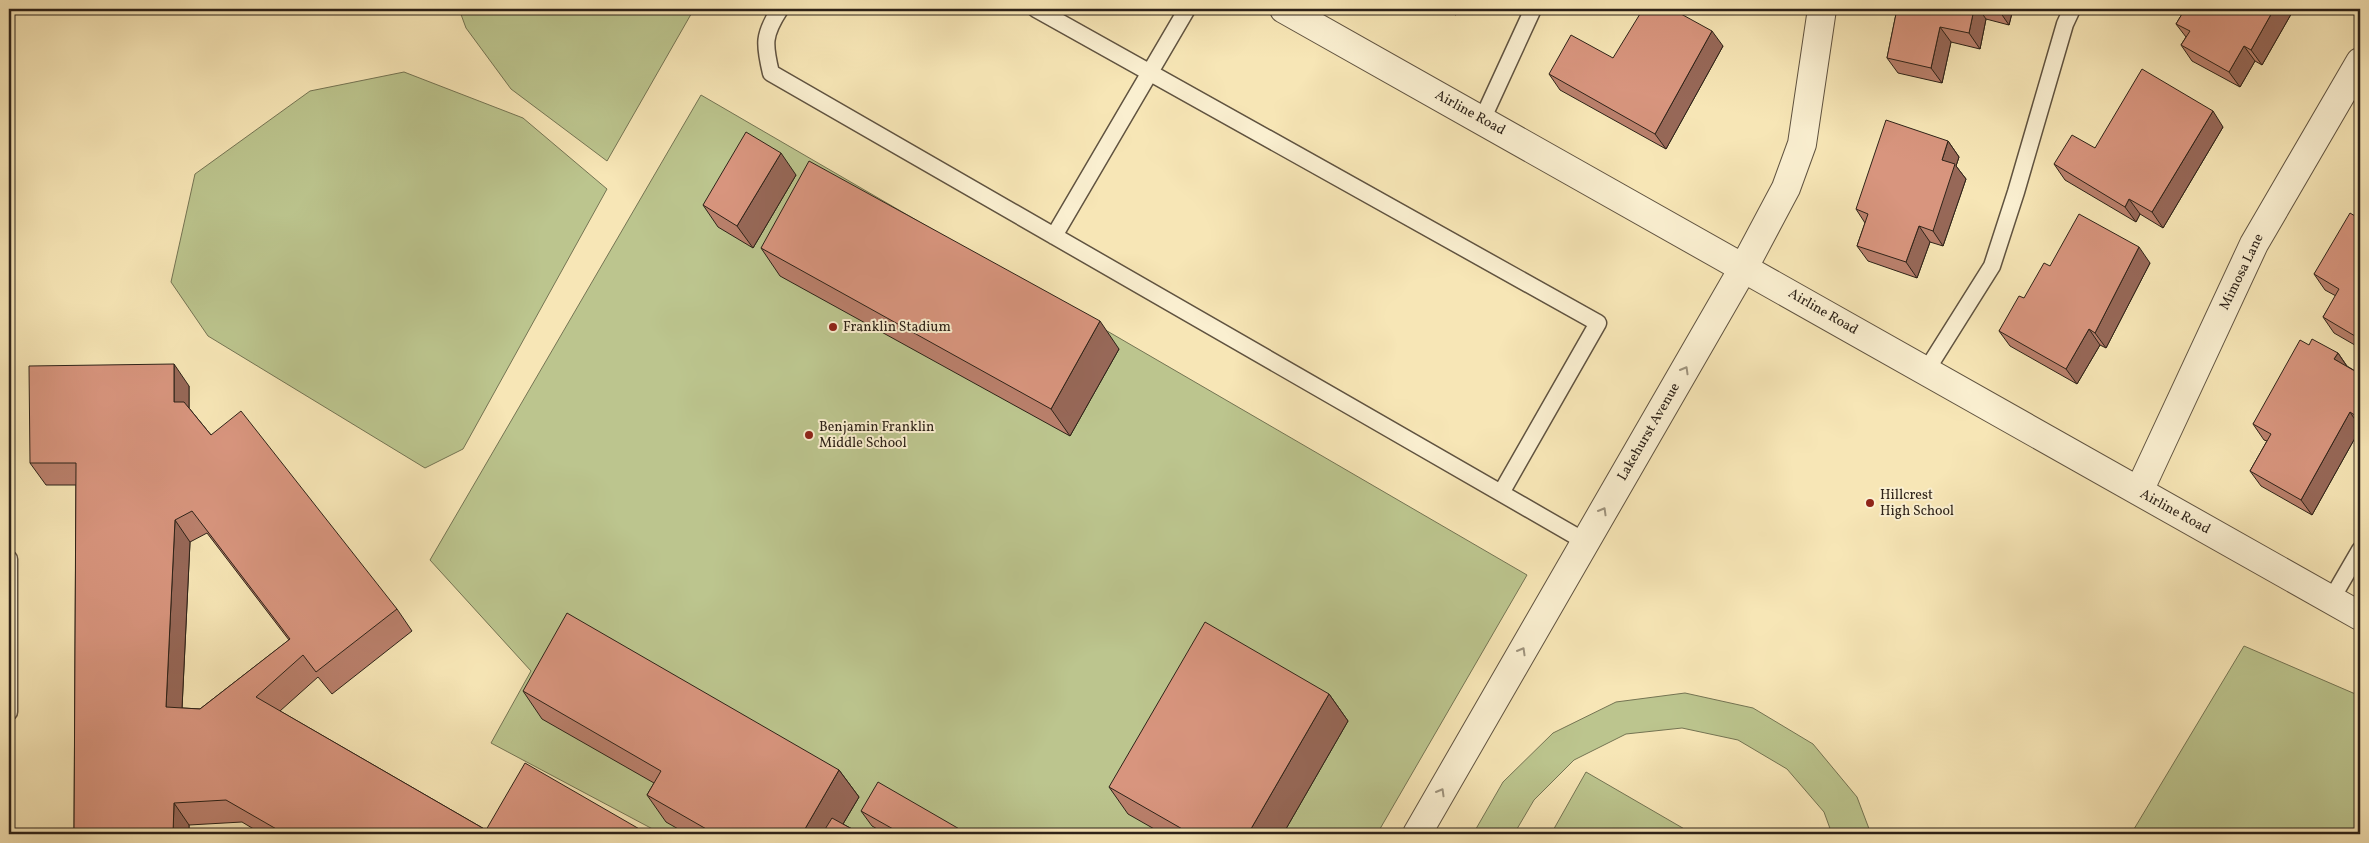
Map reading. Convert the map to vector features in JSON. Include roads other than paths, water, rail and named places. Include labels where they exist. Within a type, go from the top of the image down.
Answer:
[{"type":"street","name":"Airline Road","points":[[1284,9],[2360,616]]},
{"type":"street","name":"Lakehurst Avenue","points":[[1416,834],[1744,267],[1786,188],[1802,144],[1822,9]]},
{"type":"street","name":"Mimosa Lane","points":[[2138,491],[2254,244],[2360,62]]},
{"type":"lane","points":[[780,9],[771,23],[765,45],[771,73],[1586,542]]},
{"type":"lane","points":[[1036,9],[1598,323],[1501,493]]},
{"type":"lane","points":[[1054,236],[1187,9]]},
{"type":"lane","points":[[1482,120],[1533,9]]},
{"type":"lane","points":[[1926,371],[1992,266],[2016,192],[2064,24],[2072,9]]},
{"type":"lane","points":[[2332,600],[2360,550]]},
{"type":"lane","points":[[9,559],[9,712]]},
{"type":"place","name":"Franklin Stadium","points":[[833,327]]},
{"type":"place","name":"Benjamin Franklin Middle School","points":[[809,435]]},
{"type":"place","name":"Hillcrest High School","points":[[1870,503]]}]
